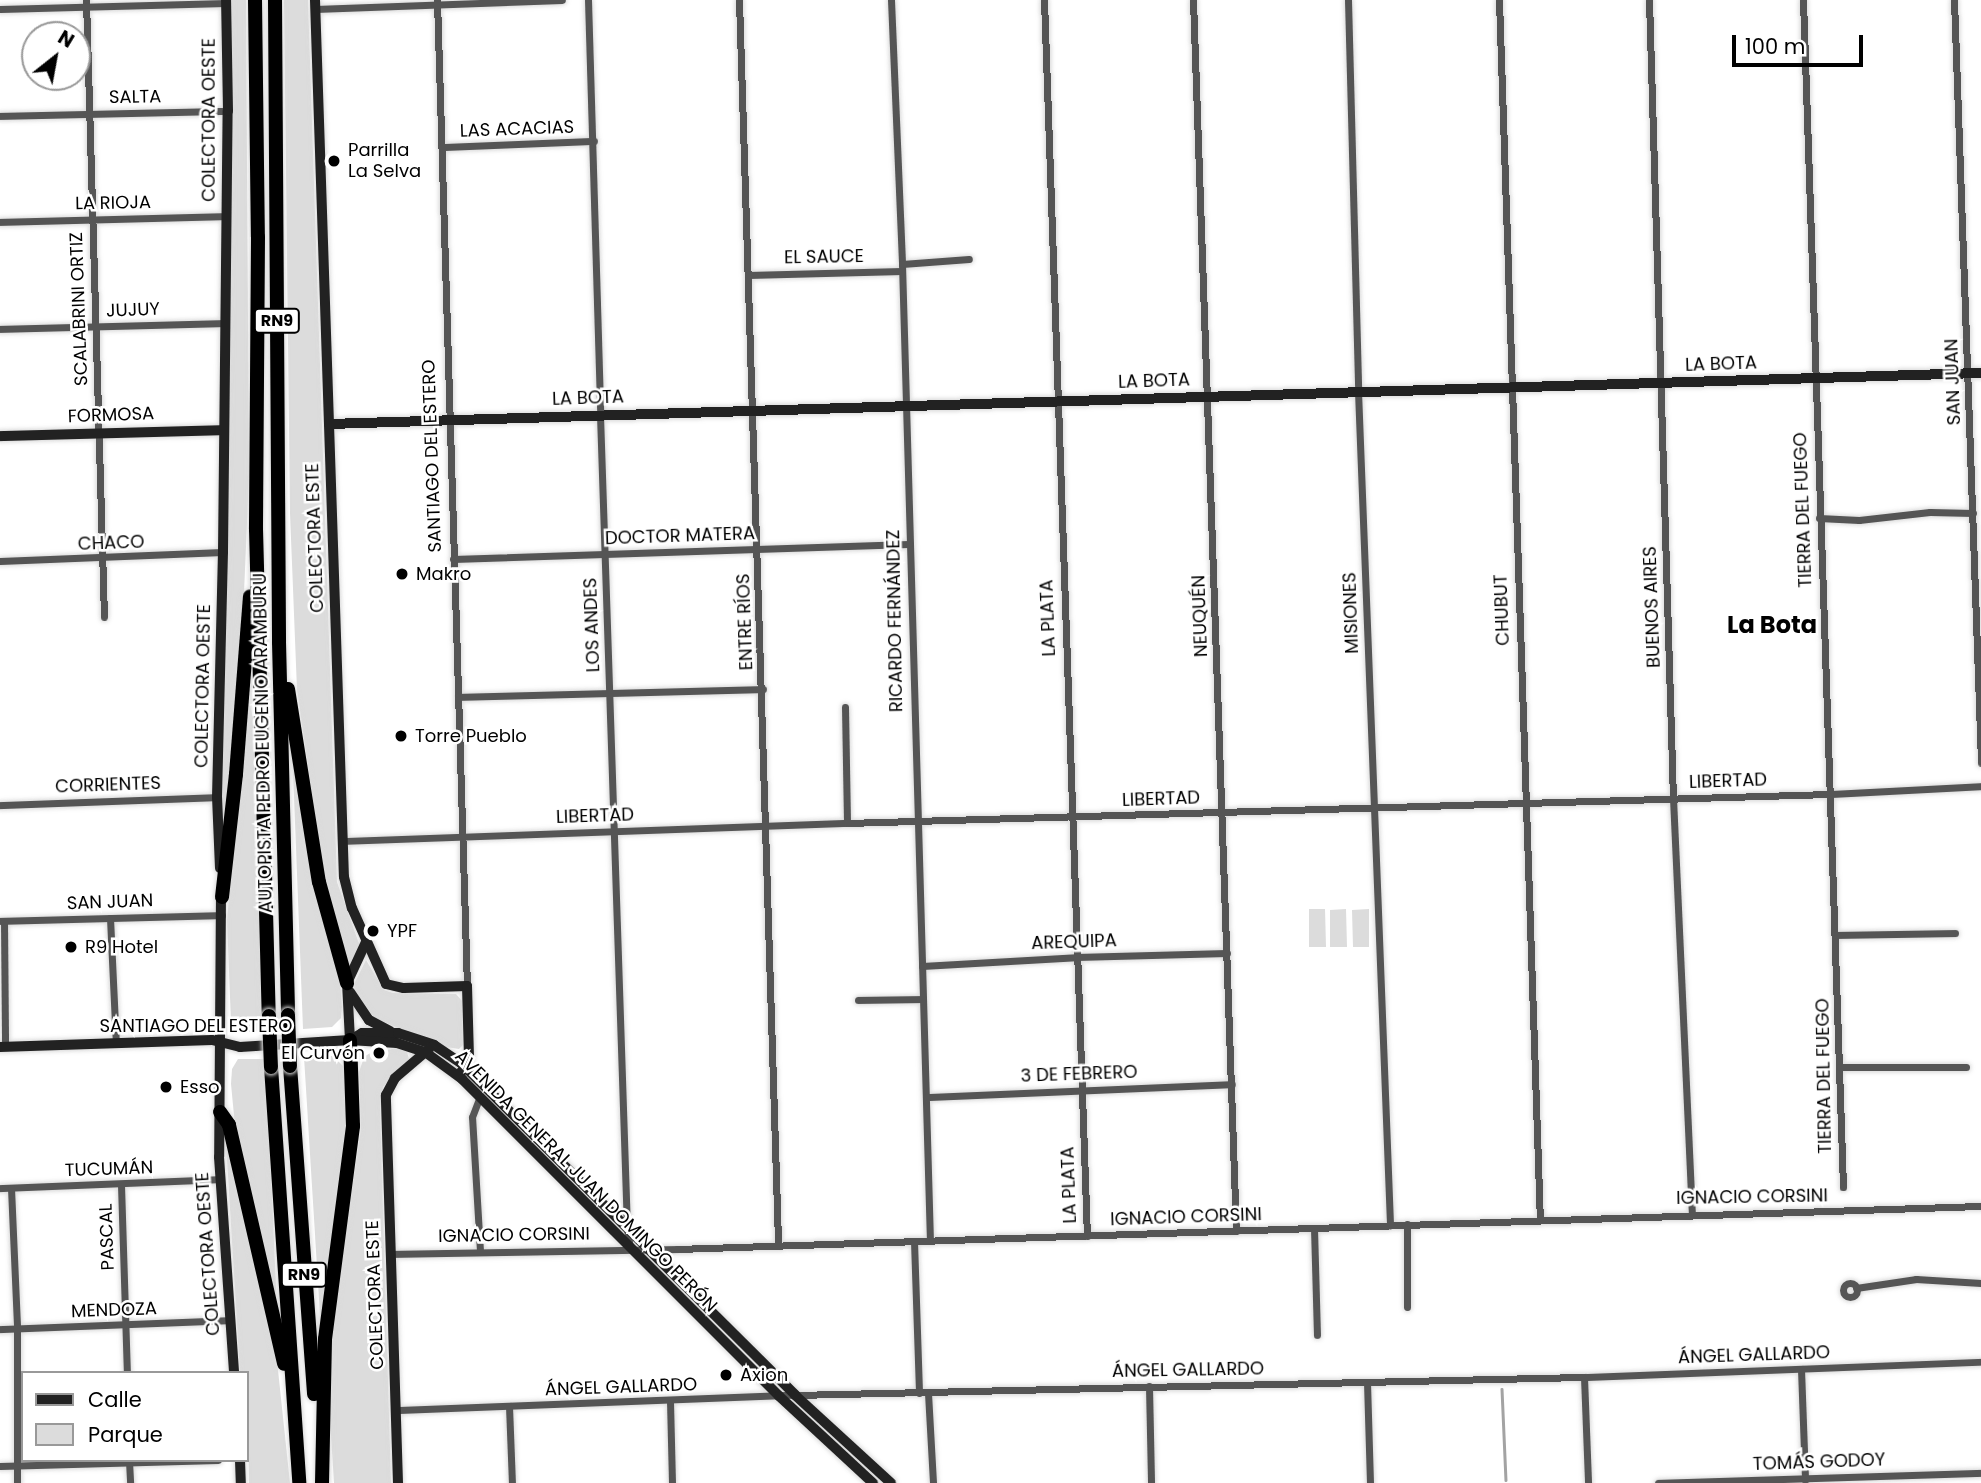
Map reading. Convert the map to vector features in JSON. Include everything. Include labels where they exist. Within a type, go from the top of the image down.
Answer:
[{"type":"highway","name":"AUTOPISTA PEDRO EUGENIO ARAMBURU","points":[[255,0],[258,225],[256,529],[269,1016],[298,1483]]},
{"type":"highway","name":"AUTOPISTA PEDRO EUGENIO ARAMBURU","points":[[275,0],[279,642],[288,1016],[322,1483]]},
{"type":"highway","points":[[222,897],[236,774],[256,529]]},
{"type":"highway","points":[[279,642],[319,882],[347,983]]},
{"type":"highway","points":[[322,1483],[325,1339],[353,1126],[351,1040]]},
{"type":"highway","points":[[220,1112],[229,1125],[283,1362],[298,1483]]},
{"type":"street","points":[[315,4],[562,0]]},
{"type":"street","name":"LOS ANDES","points":[[589,0],[627,1228],[631,1248]]},
{"type":"street","name":"ENTRE RÍOS","points":[[739,0],[763,689],[778,1244]]},
{"type":"street","name":"RICARDO FERNÁNDEZ","points":[[891,0],[902,267],[930,1241]]},
{"type":"street","name":"LA PLATA","points":[[1044,0],[1070,817],[1087,1236]]},
{"type":"street","name":"NEUQUÉN","points":[[1193,0],[1224,813],[1236,1231]]},
{"type":"street","name":"MISIONES","points":[[1348,0],[1358,391],[1390,1225]]},
{"type":"street","name":"CHUBUT","points":[[1499,0],[1540,1220]]},
{"type":"street","name":"BUENOS AIRES","points":[[1649,0],[1674,798],[1692,1214]]},
{"type":"street","name":"TIERRA DEL FUEGO","points":[[1803,0],[1819,518],[1837,935],[1843,1187]]},
{"type":"street","name":"SAN JUAN","points":[[1954,0],[1981,763]]},
{"type":"street","points":[[0,9],[86,3],[226,1]]},
{"type":"street","name":"COLECTORA OESTE","points":[[226,1],[227,216],[217,797],[222,897],[220,1179],[234,1371]]},
{"type":"street","name":"SCALABRINI ORTIZ","points":[[86,3],[104,617]]},
{"type":"street","name":"SANTIAGO DEL ESTERO","points":[[437,3],[469,1047],[462,1071]]},
{"type":"street","name":"COLECTORA ESTE","points":[[315,4],[345,888],[386,984],[404,988],[467,986]]},
{"type":"street","name":"SALTA","points":[[0,116],[228,111]]},
{"type":"street","name":"LAS ACACIAS","points":[[442,147],[594,141]]},
{"type":"street","name":"LA RIOJA","points":[[0,222],[227,216]]},
{"type":"street","name":"EL SAUCE","points":[[748,275],[902,267],[969,259]]},
{"type":"street","name":"JUJUY","points":[[0,329],[224,323]]},
{"type":"street","name":"LA BOTA","points":[[329,424],[1981,373]]},
{"type":"street","name":"FORMOSA","points":[[0,436],[224,430]]},
{"type":"street","points":[[1819,518],[1859,520],[1930,512],[1973,513]]},
{"type":"street","name":"DOCTOR MATERA","points":[[453,559],[909,544]]},
{"type":"street","name":"CHACO","points":[[0,561],[102,559],[223,552]]},
{"type":"street","points":[[458,697],[763,689]]},
{"type":"street","points":[[845,707],[847,822]]},
{"type":"street","name":"LIBERTAD","points":[[343,841],[847,822],[1830,794],[1981,786]]},
{"type":"street","name":"CORRIENTES","points":[[0,805],[217,797]]},
{"type":"street","name":"SAN JUAN","points":[[2,921],[222,915]]},
{"type":"street","points":[[110,918],[116,1044]]},
{"type":"street","points":[[2,921],[2,1046]]},
{"type":"street","points":[[1837,935],[1955,933]]},
{"type":"street","points":[[351,1040],[347,983],[366,942]]},
{"type":"street","name":"AREQUIPA","points":[[922,966],[1076,957],[1227,953]]},
{"type":"street","points":[[347,983],[355,1003],[369,1020],[398,1033]]},
{"type":"street","points":[[858,1000],[923,999]]},
{"type":"street","name":"AVENIDA GENERAL JUAN DOMINGO PERÓN","points":[[351,1040],[362,1033],[398,1033],[429,1048],[462,1071],[627,1228],[795,1395],[891,1483]]},
{"type":"street","name":"SANTIAGO DEL ESTERO","points":[[2,1046],[222,1042],[240,1047],[351,1040]]},
{"type":"street","name":"AVENIDA GENERAL JUAN DOMINGO PERÓN","points":[[351,1040],[429,1048]]},
{"type":"street","name":"COLECTORA ESTE","points":[[398,1483],[386,1105],[387,1093],[395,1078],[429,1048]]},
{"type":"street","points":[[1840,1067],[1966,1066]]},
{"type":"street","name":"AVENIDA GENERAL JUAN DOMINGO PERÓN","points":[[462,1071],[480,1096],[631,1248],[779,1396],[873,1483]]},
{"type":"street","name":"3 DE FEBRERO","points":[[927,1097],[1232,1084]]},
{"type":"street","points":[[480,1096],[472,1117],[480,1251]]},
{"type":"street","name":"TUCUMÁN","points":[[0,1188],[220,1179]]},
{"type":"street","name":"PASCAL","points":[[121,1185],[127,1371]]},
{"type":"street","points":[[11,1188],[17,1328],[17,1483]]},
{"type":"street","name":"IGNACIO CORSINI","points":[[391,1254],[930,1241],[1981,1206]]},
{"type":"street","points":[[1407,1224],[1407,1307]]},
{"type":"street","points":[[1314,1228],[1317,1335]]},
{"type":"street","points":[[914,1241],[919,1393]]},
{"type":"street","points":[[1856,1287],[1907,1279],[1981,1283]]},
{"type":"street","name":"MENDOZA","points":[[0,1329],[230,1320]]},
{"type":"street","name":"ÁNGEL GALLARDO","points":[[396,1410],[795,1395],[1584,1377],[1981,1362]]},
{"type":"street","points":[[1801,1369],[1805,1481]]},
{"type":"street","points":[[1584,1377],[1588,1483]]},
{"type":"street","points":[[1367,1382],[1370,1483]]},
{"type":"street","points":[[1149,1386],[1151,1483]]},
{"type":"street","points":[[928,1393],[933,1483]]},
{"type":"street","points":[[670,1401],[672,1483]]},
{"type":"street","points":[[509,1406],[512,1483]]},
{"type":"street","points":[[0,1466],[129,1462],[130,1483]]},
{"type":"street","points":[[240,1462],[242,1483]]},
{"type":"street","name":"TOMÁS GODOY","points":[[1658,1483],[1805,1481],[1981,1473]]},
{"type":"green space","points":[[231,0],[246,0],[249,475],[242,640],[225,857],[222,800],[228,544]]},
{"type":"green space","points":[[284,0],[308,0],[337,882],[361,949],[350,970],[325,883],[297,690],[290,513]]},
{"type":"green space","points":[[250,705],[254,723],[264,1031],[246,1032],[231,1022],[227,920],[246,707]]},
{"type":"green space","points":[[292,744],[339,969],[341,1018],[332,1027],[303,1029]]},
{"type":"green space","points":[[1309,909],[1325,909],[1326,947],[1309,947]]},
{"type":"green space","points":[[1346,909],[1347,947],[1330,947],[1330,910]]},
{"type":"green space","points":[[1369,909],[1369,947],[1353,947],[1352,910]]},
{"type":"green space","points":[[366,960],[384,990],[393,993],[456,994],[462,1001],[463,1045],[459,1049],[446,1047],[371,1017],[355,993],[354,984]]},
{"type":"green space","points":[[398,1048],[407,1052],[409,1059],[383,1087],[380,1108],[391,1483],[334,1483],[329,1403],[331,1328],[361,1129],[359,1072],[364,1057],[370,1053]]},
{"type":"green space","points":[[333,1056],[344,1067],[347,1127],[321,1331],[304,1057]]},
{"type":"green space","points":[[238,1059],[266,1059],[277,1310],[235,1126],[231,1084],[232,1069]]},
{"type":"green space","points":[[228,1135],[275,1342],[290,1483],[249,1483],[248,1371],[240,1371],[226,1143]]},
{"type":"waterway","points":[[1502,1389],[1506,1480]]},
{"type":"place","name":"Parrilla La Selva","points":[[334,161]]},
{"type":"place","name":"Makro","points":[[402,574]]},
{"type":"place","name":"Torre Pueblo","points":[[401,736]]},
{"type":"place","name":"YPF","points":[[373,931]]},
{"type":"place","name":"R9 Hotel","points":[[71,947]]},
{"type":"place","name":"El Curvón","points":[[379,1053]]},
{"type":"place","name":"Esso","points":[[166,1087]]},
{"type":"place","name":"Axion","points":[[726,1375]]},
{"type":"district","name":"La Bota","points":[[1772,625]]}]
